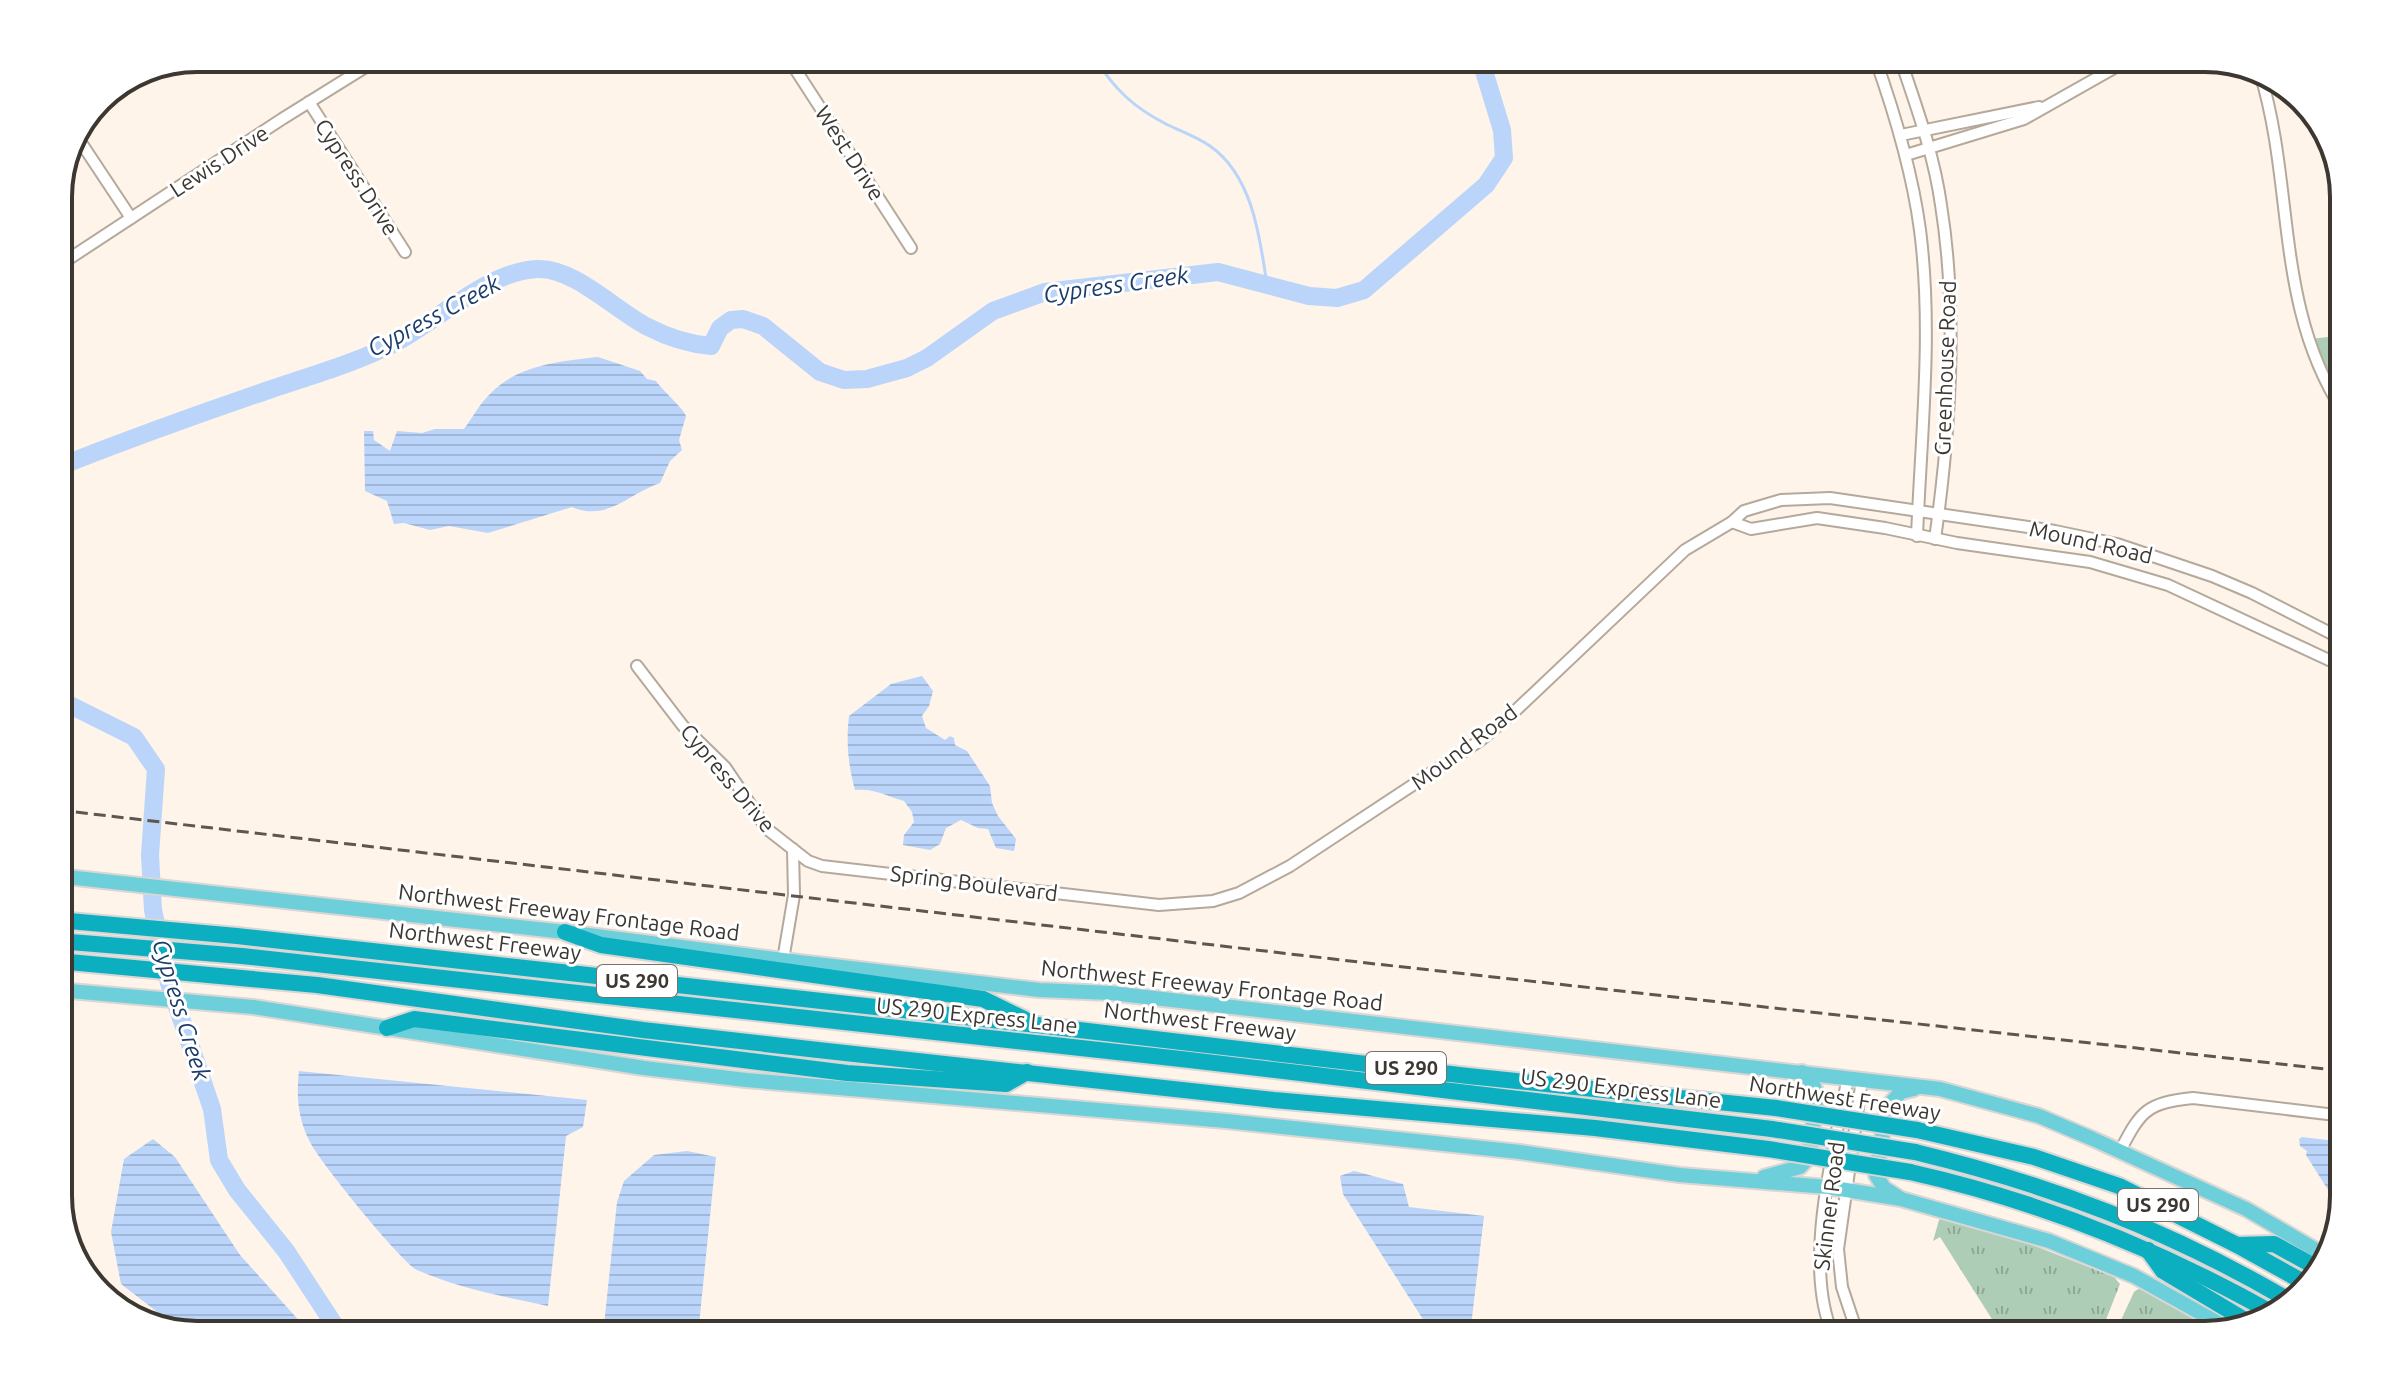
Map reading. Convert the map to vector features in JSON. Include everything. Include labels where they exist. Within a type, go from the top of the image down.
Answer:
[{"type":"highway","name":"Northwest Freeway","points":[[72,921],[237,936],[1468,1076],[1776,1108],[1917,1130],[2034,1157],[2119,1186],[2298,1279]]},
{"type":"highway","points":[[565,932],[601,945],[983,999],[1037,1025]]},
{"type":"highway","name":"US 290 Express Lane","points":[[72,942],[242,956],[1181,1059],[1772,1129],[1915,1152],[2021,1180],[2165,1235],[2280,1296]]},
{"type":"highway","name":"US 290","points":[[72,962],[424,998],[668,1033],[1316,1104],[1595,1128],[1768,1149],[1910,1172],[2048,1210],[2148,1249],[2261,1307]]},
{"type":"highway","points":[[387,1028],[414,1019],[704,1057],[938,1081],[1006,1084],[1027,1072]]},
{"type":"highway","points":[[2237,1245],[2274,1244],[2310,1264]]},
{"type":"highway","points":[[2148,1249],[2163,1271],[2239,1316]]},
{"type":"main road","name":"Northwest Freeway Frontage Road","points":[[72,877],[565,932],[1039,990],[1111,993],[1940,1089],[2039,1116],[2246,1209],[2317,1251]]},
{"type":"main road","points":[[72,991],[253,1007],[746,1080],[1226,1121],[1520,1152],[1680,1175],[1828,1187],[1901,1199],[2049,1241],[2134,1276],[2214,1320]]},
{"type":"main road","points":[[1756,1180],[1800,1167],[1809,1157],[1817,1094],[1802,1072]]},
{"type":"main road","points":[[1901,1199],[1884,1188],[1876,1175],[1887,1107],[1901,1092],[1922,1087]]},
{"type":"street","name":"Lewis Drive","points":[[72,257],[357,72]]},
{"type":"street","name":"West Drive","points":[[797,72],[911,248]]},
{"type":"street","name":"Greenhouse Road","points":[[1880,72],[1901,135],[1920,231],[1926,340],[1917,536]]},
{"type":"street","name":"Greenhouse Road","points":[[1905,72],[1929,148],[1941,204],[1950,283],[1950,347],[1935,539]]},
{"type":"street","points":[[1906,155],[2024,119],[2107,72]]},
{"type":"street","points":[[2264,87],[2299,313],[2313,356],[2330,387]]},
{"type":"street","name":"Cypress Drive","points":[[309,102],[405,252]]},
{"type":"street","points":[[1901,135],[2045,106]]},
{"type":"street","points":[[83,146],[131,218]]},
{"type":"street","name":"Mound Road","points":[[1159,905],[1213,901],[1239,893],[1290,866],[1455,759],[1513,713],[1685,550],[1732,522],[1744,511],[1781,500],[1830,498],[2055,531],[2117,544],[2212,576],[2330,633]]},
{"type":"street","name":"Mound Road","points":[[1732,522],[1751,529],[1817,518],[2058,556],[2146,578],[2241,617],[2330,660]]},
{"type":"street","name":"Cypress Drive","points":[[637,666],[683,726],[725,767],[767,829],[793,849]]},
{"type":"street","points":[[783,960],[794,895],[793,849]]},
{"type":"street","name":"Spring Boulevard","points":[[793,849],[808,861],[822,866],[1159,905]]},
{"type":"street","name":"Skinner Road","points":[[1826,1321],[1821,1282],[1821,1239],[1828,1187],[1855,1078]]},
{"type":"street","name":"Skinner Road","points":[[1853,1321],[1842,1287],[1838,1249],[1847,1190],[1855,1078]]},
{"type":"street","points":[[2120,1151],[2143,1112],[2172,1100],[2193,1098],[2330,1114]]},
{"type":"green space","points":[[2330,337],[2330,378],[2326,372],[2311,339]]},
{"type":"green space","points":[[1942,1218],[2030,1244],[2114,1277],[2120,1284],[2105,1321],[1993,1321],[1940,1237],[1933,1241]]},
{"type":"green space","points":[[2146,1290],[2206,1321],[2121,1321],[2134,1292]]},
{"type":"water","points":[[598,357],[640,371],[647,379],[656,381],[686,416],[679,440],[682,450],[670,461],[660,483],[607,509],[585,511],[572,507],[488,533],[449,526],[430,530],[404,523],[394,524],[387,501],[365,491],[364,431],[373,431],[374,440],[390,451],[397,431],[422,433],[435,429],[464,429],[487,397],[514,376],[541,366]]},
{"type":"water","points":[[922,676],[933,691],[922,716],[926,728],[945,740],[950,736],[954,738],[955,745],[967,751],[990,786],[992,803],[998,816],[1016,839],[1014,851],[996,848],[988,829],[961,820],[946,828],[940,844],[930,850],[903,845],[904,835],[914,822],[912,812],[904,801],[875,791],[855,790],[848,753],[849,716],[891,684]]},
{"type":"water","points":[[299,1071],[587,1100],[583,1127],[566,1136],[548,1306],[449,1282],[417,1270],[408,1263],[361,1210],[310,1142],[299,1107]]},
{"type":"water","points":[[153,1139],[175,1157],[240,1255],[299,1321],[197,1321],[165,1317],[121,1284],[111,1232],[124,1159]]},
{"type":"water","points":[[2299,1139],[2330,1140],[2330,1193],[2306,1155],[2307,1151],[2300,1146]]},
{"type":"water","points":[[687,1151],[716,1157],[699,1321],[604,1321],[617,1202],[624,1181],[654,1155]]},
{"type":"water","points":[[1354,1171],[1403,1184],[1409,1207],[1484,1216],[1472,1321],[1424,1321],[1343,1194],[1340,1176]]},
{"type":"waterway","points":[[1104,72],[1134,104],[1154,118],[1210,146],[1225,159],[1236,174],[1252,209],[1267,285]]},
{"type":"waterway","name":"Cypress Creek","points":[[72,462],[360,358],[410,335],[500,278],[537,269],[551,270],[580,282],[648,327],[686,342],[711,346],[720,328],[731,320],[743,319],[763,326],[820,372],[844,380],[867,379],[907,368],[927,358],[993,311],[1045,292],[1218,272],[1309,296],[1337,298],[1364,290],[1486,185],[1504,158],[1502,130],[1484,72]]},
{"type":"waterway","name":"Cypress Creek","points":[[72,706],[134,737],[156,769],[150,855],[153,910],[169,983],[212,1109],[219,1160],[237,1190],[286,1251],[332,1321]]},
{"type":"railway","points":[[72,812],[1376,964],[2330,1069]]}]
